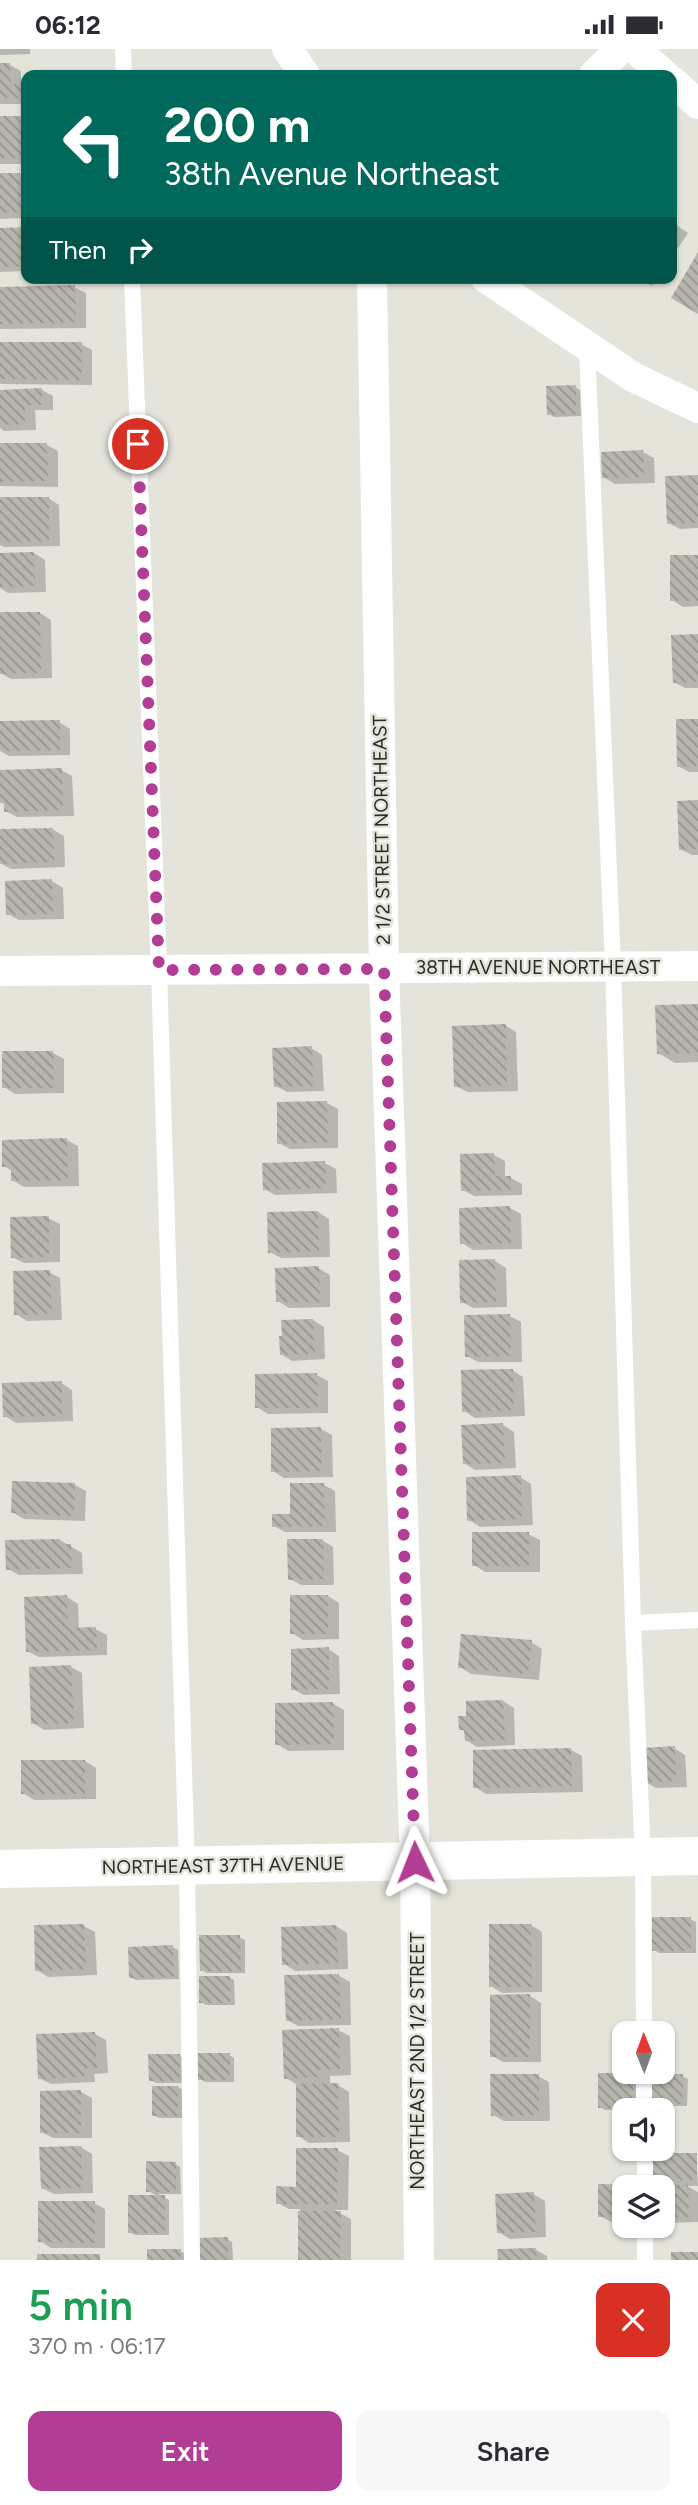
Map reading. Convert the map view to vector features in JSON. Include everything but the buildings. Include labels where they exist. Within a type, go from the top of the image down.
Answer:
[{"type":"street","points":[[287,49],[302,70]]},
{"type":"street","points":[[599,70],[620,49]]},
{"type":"street","points":[[635,49],[659,70]]},
{"type":"street","points":[[677,85],[698,104]]},
{"type":"street","points":[[495,284],[633,377],[698,408]]},
{"type":"street","name":"2 1/2 STREET NORTHEAST","points":[[372,290],[384,969],[415,1862]]},
{"type":"street","name":"38TH AVENUE NORTHEAST","points":[[0,971],[698,966]]},
{"type":"street","name":"NORTHEAST 37TH AVENUE","points":[[0,1869],[698,1856]]},
{"type":"street","name":"NORTHEAST 2ND 1/2 STREET","points":[[415,1862],[419,2260]]},
{"type":"lane","points":[[123,49],[124,70]]},
{"type":"lane","points":[[132,284],[159,970],[187,1866],[192,2260]]},
{"type":"lane","points":[[587,347],[613,967],[633,1623],[643,1857],[644,2021]]},
{"type":"lane","points":[[633,1623],[698,1620]]},
{"type":"lane","points":[[645,2238],[645,2260]]},
{"type":"route","points":[[138,444],[159,970],[384,969],[415,1862]]}]
